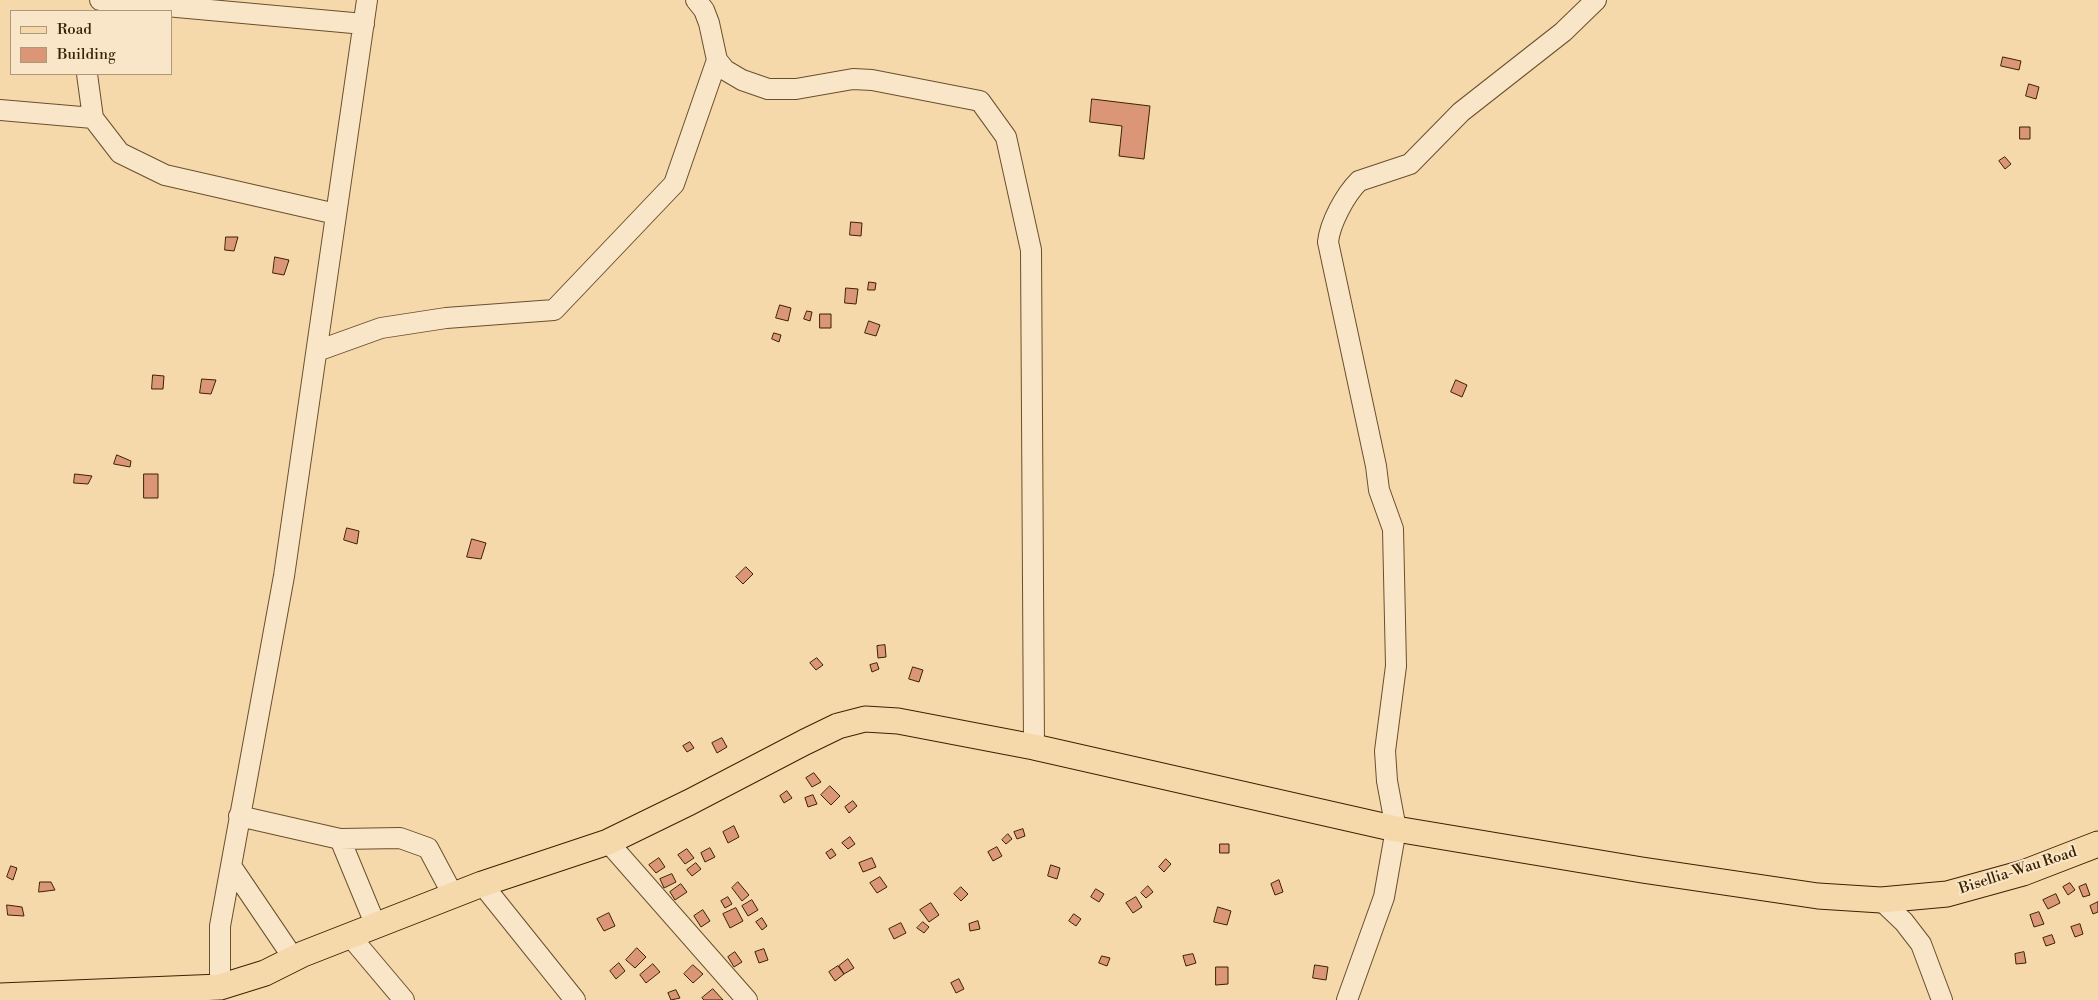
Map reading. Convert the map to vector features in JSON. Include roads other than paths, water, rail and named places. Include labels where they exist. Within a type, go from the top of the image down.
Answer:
[{"type":"main road","name":"Bisellia-Wau Road","points":[[0,996],[220,987],[265,973],[350,936],[482,884],[608,842],[838,726],[865,719],[898,721],[1034,747],[1396,829],[1642,870],[1818,896],[1881,900],[1947,894],[2023,873],[2098,844]]},
{"type":"street","points":[[99,0],[364,24]]},
{"type":"street","points":[[220,987],[220,926],[284,576],[367,0]]},
{"type":"street","points":[[696,0],[704,10],[709,23],[717,60],[725,70],[742,80],[768,89],[796,89],[853,79],[872,80],[980,101],[1006,137],[1031,250],[1034,747]]},
{"type":"street","points":[[1347,1000],[1384,897],[1396,829],[1387,781],[1385,751],[1396,666],[1393,529],[1379,490],[1376,466],[1328,242],[1330,227],[1359,181],[1410,164],[1461,112],[1563,32],[1596,0]]},
{"type":"street","points":[[317,351],[381,328],[446,318],[554,310],[674,184],[717,60]]},
{"type":"street","points":[[87,75],[93,118],[120,153],[166,175],[336,214]]},
{"type":"street","points":[[0,110],[93,118]]},
{"type":"street","points":[[239,816],[340,839],[400,838],[428,848],[454,895]]},
{"type":"street","points":[[340,839],[376,926]]},
{"type":"street","points":[[608,842],[747,1000]]},
{"type":"street","points":[[231,866],[294,959]]},
{"type":"street","points":[[482,884],[575,1000]]},
{"type":"street","points":[[1881,900],[1904,922],[1920,944],[1942,1000]]},
{"type":"street","points":[[350,936],[404,1000]]}]
